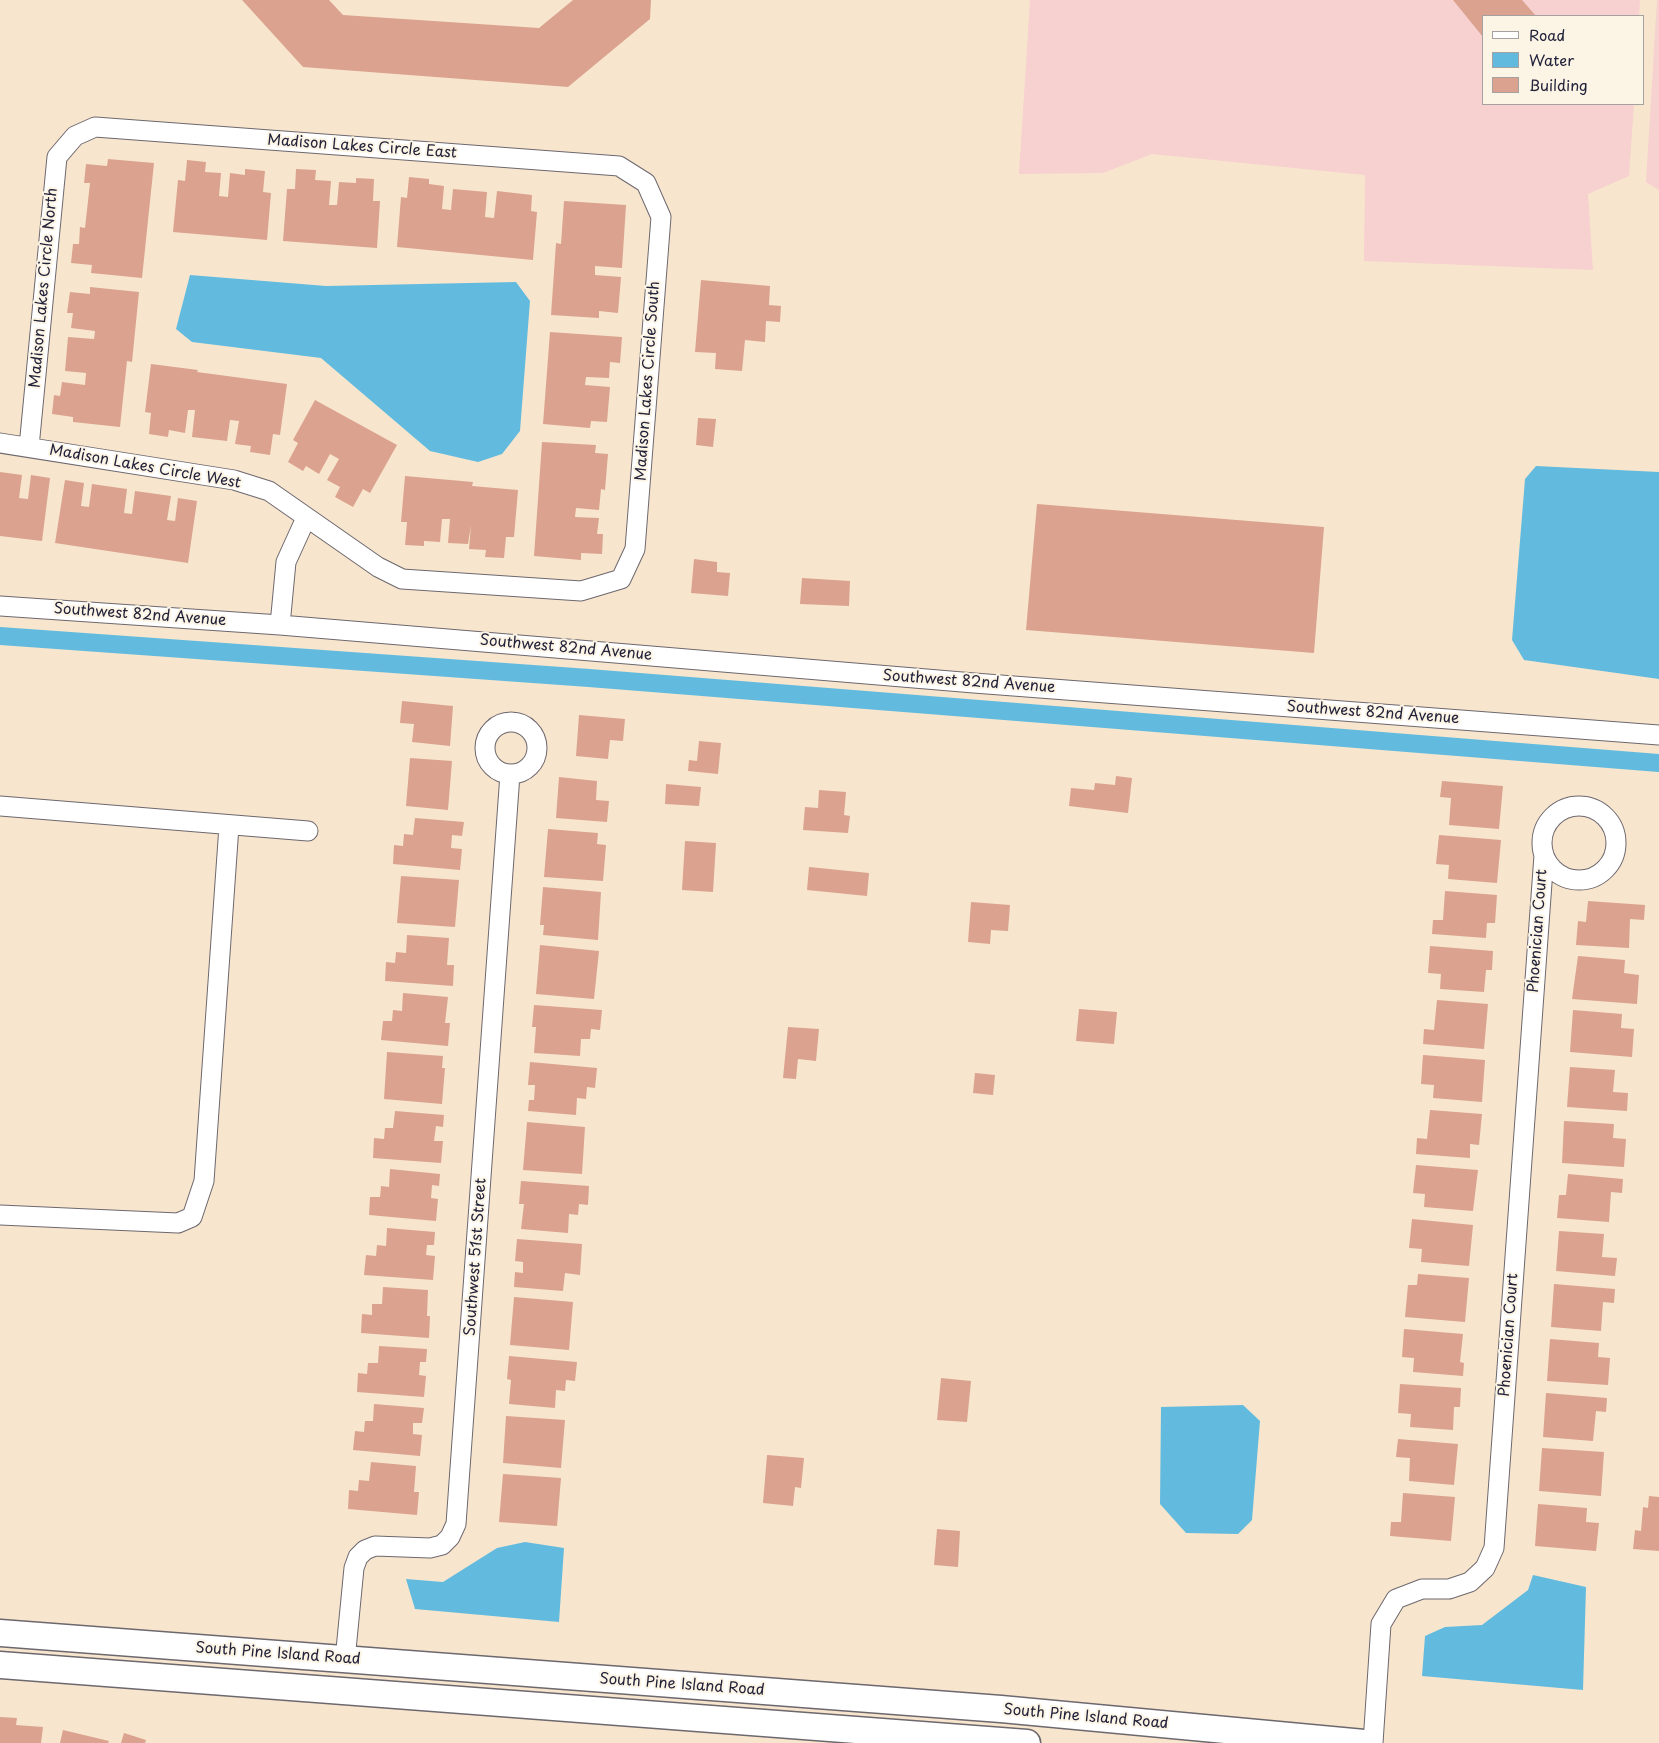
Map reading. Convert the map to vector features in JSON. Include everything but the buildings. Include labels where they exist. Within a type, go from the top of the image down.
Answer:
[{"type":"main road","name":"South Pine Island Road","points":[[0,1633],[1001,1709],[1364,1743]]},
{"type":"main road","name":"South Pine Island Road","points":[[0,1665],[1026,1743]]},
{"type":"street","name":"Madison Lakes Circle East","points":[[75,136],[95,127],[619,166],[646,182]]},
{"type":"street","name":"Madison Lakes Circle North","points":[[29,447],[57,157],[75,136]]},
{"type":"street","name":"Madison Lakes Circle South","points":[[621,579],[635,549],[661,217],[646,182]]},
{"type":"street","name":"Madison Lakes Circle West","points":[[0,443],[234,480],[269,491],[378,567],[402,579],[581,591],[621,579]]},
{"type":"street","points":[[280,625],[286,562],[306,518]]},
{"type":"street","name":"Southwest 82nd Avenue","points":[[0,606],[280,625],[974,683],[1659,735]]},
{"type":"street","name":"Southwest 51st Street","points":[[345,1660],[354,1568],[358,1556],[365,1550],[375,1546],[430,1548],[442,1545],[450,1537],[456,1524],[510,774]]},
{"type":"street","points":[[0,806],[229,826],[308,830]]},
{"type":"street","points":[[0,1215],[178,1223],[192,1217],[204,1181],[229,826]]},
{"type":"street","name":"Phoenician Court","points":[[1372,1743],[1381,1624],[1396,1598],[1422,1589],[1449,1589],[1470,1582],[1486,1568],[1494,1548],[1544,855]]},
{"type":"shaded area","points":[[1030,0],[1640,0],[1639,15],[1482,15],[1482,105],[1634,105],[1629,176],[1588,194],[1593,270],[1364,261],[1365,175],[1152,154],[1103,173],[1019,174]]},
{"type":"shaded area","points":[[1657,0],[1659,0],[1659,190],[1646,182]]},
{"type":"water","points":[[190,275],[326,286],[516,282],[530,301],[520,431],[502,454],[478,462],[430,451],[321,358],[192,342],[176,329]]},
{"type":"water","points":[[1536,466],[1659,472],[1659,679],[1524,660],[1512,640],[1525,479]]},
{"type":"water","points":[[1243,1405],[1260,1421],[1252,1520],[1238,1534],[1186,1533],[1160,1504],[1161,1407]]},
{"type":"water","points":[[525,1542],[564,1548],[559,1622],[415,1609],[406,1579],[443,1582],[497,1548]]},
{"type":"water","points":[[1533,1575],[1586,1587],[1583,1690],[1422,1676],[1425,1636],[1445,1627],[1482,1625],[1528,1590]]},
{"type":"waterway","points":[[0,636],[589,678],[1659,763]]}]
